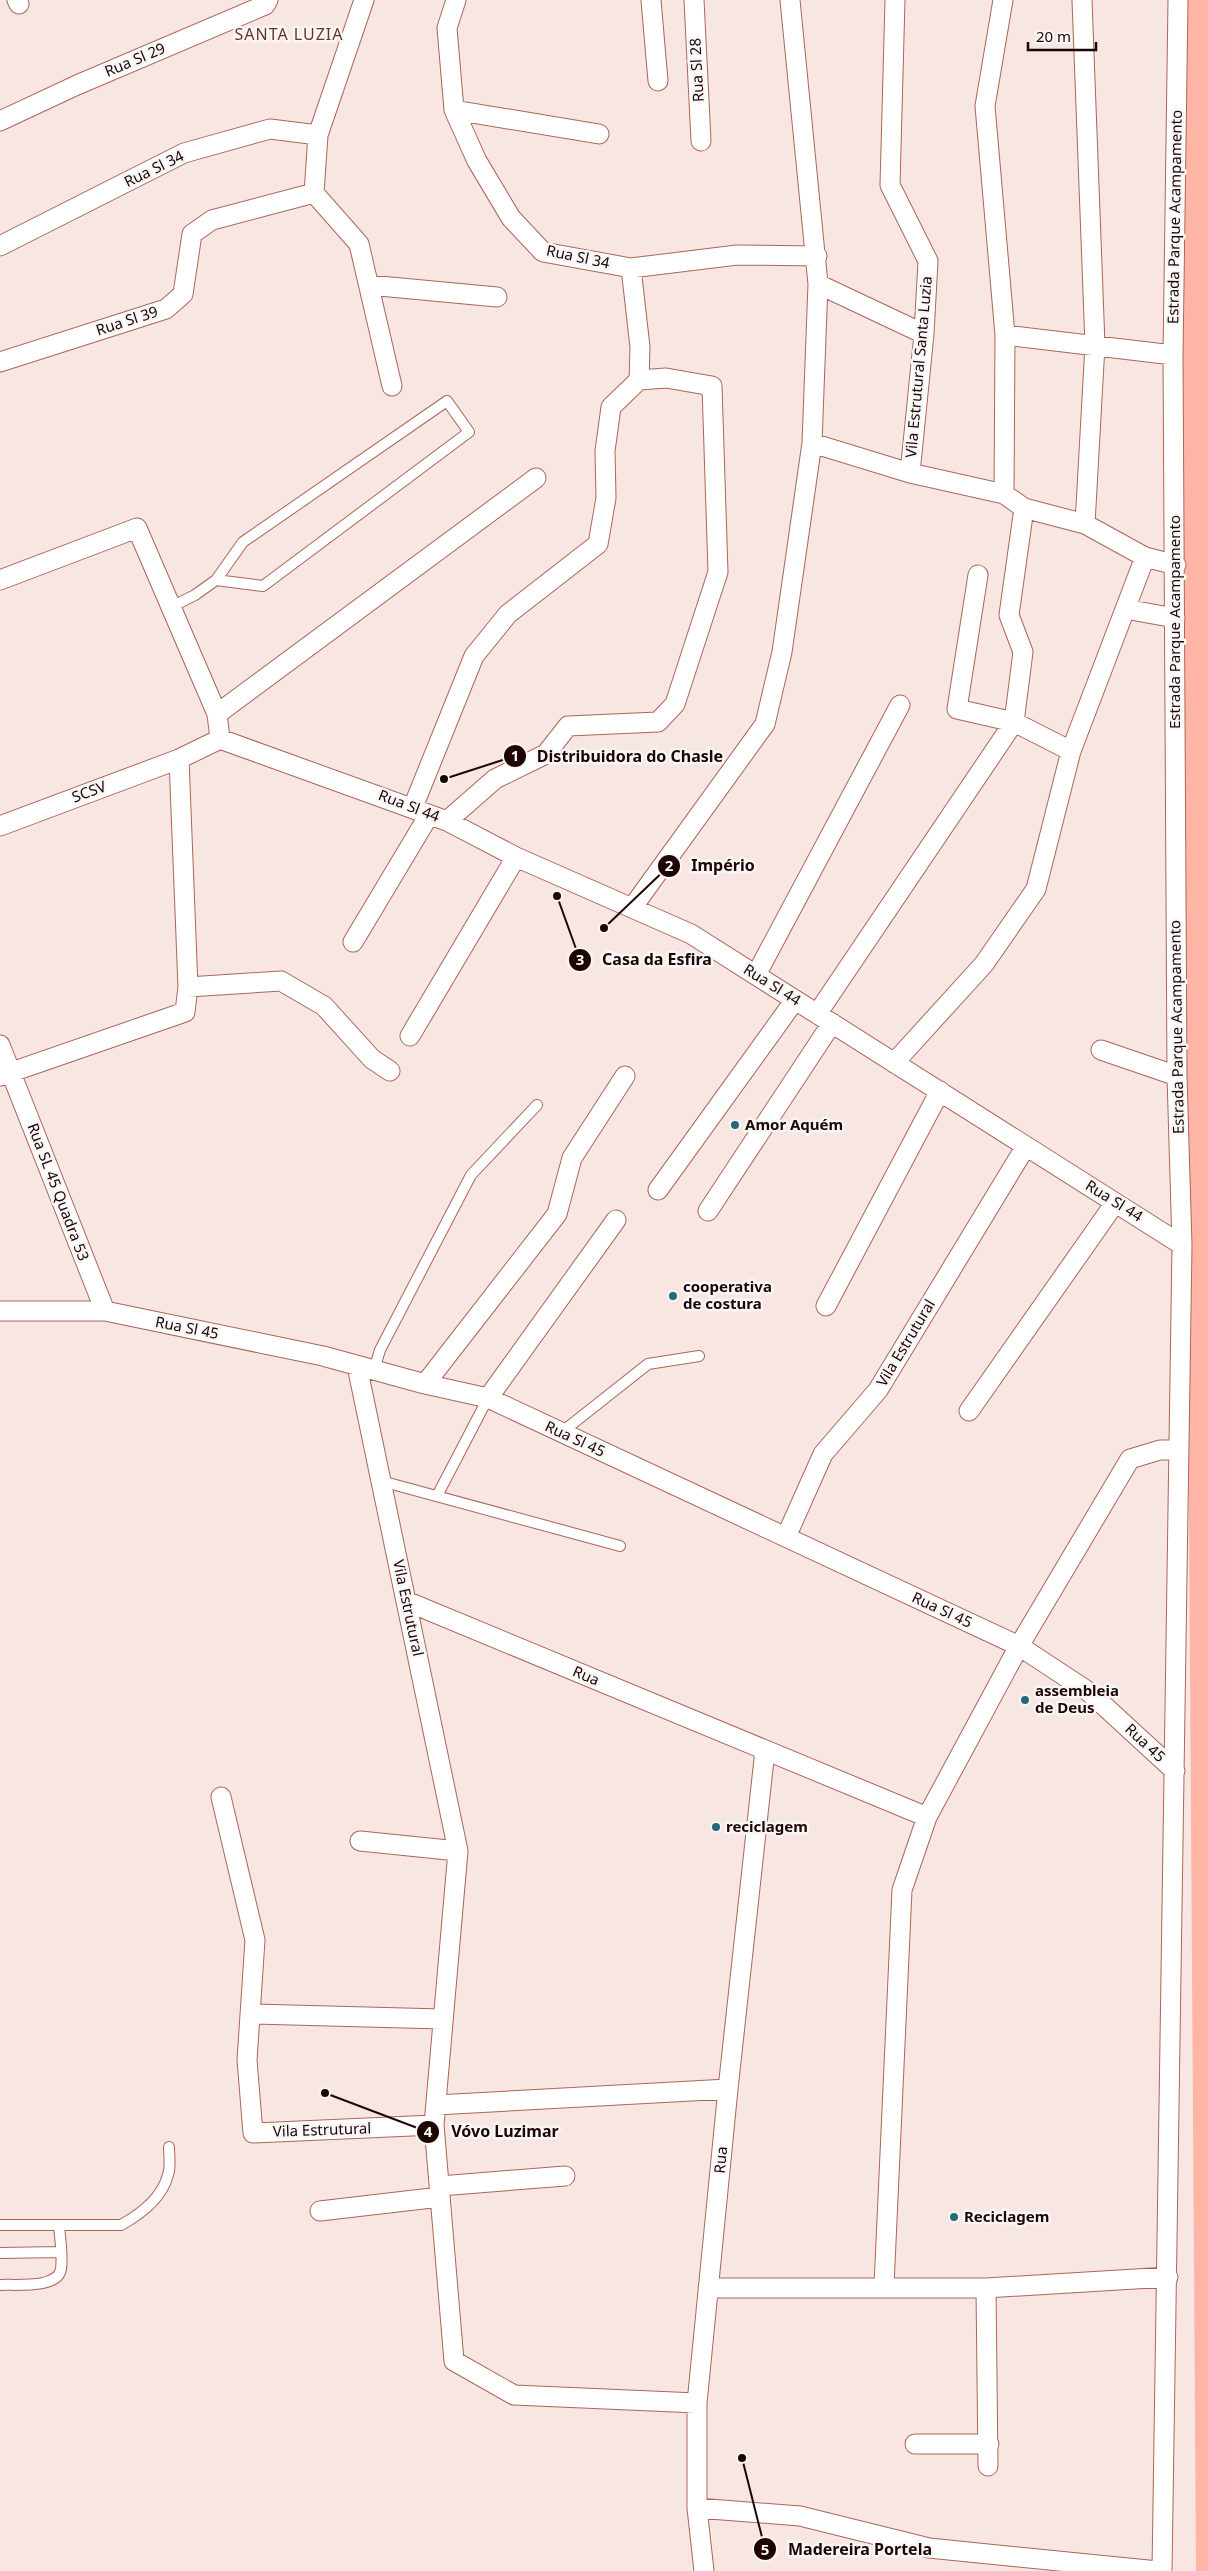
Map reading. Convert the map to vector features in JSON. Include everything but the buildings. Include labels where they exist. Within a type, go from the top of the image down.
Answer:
[{"type":"street","name":"Rua Sl 29","points":[[0,121],[77,85],[265,5],[268,0]]},
{"type":"street","points":[[364,0],[318,135],[314,193],[359,244],[392,386]]},
{"type":"street","name":"Rua Sl 34","points":[[456,0],[447,28],[454,110],[477,161],[511,218],[543,252],[631,268],[737,256],[817,256]]},
{"type":"street","points":[[651,0],[658,81]]},
{"type":"street","name":"Rua Sl 28","points":[[694,0],[701,141]]},
{"type":"street","points":[[632,908],[765,724],[782,652],[812,443],[818,284],[817,256],[790,0]]},
{"type":"street","name":"Vila Estrutural Santa Luzia","points":[[895,0],[890,185],[928,261],[924,334],[910,473]]},
{"type":"street","points":[[1003,0],[985,106],[1005,335],[1004,494]]},
{"type":"street","points":[[1082,0],[1095,345],[1085,524]]},
{"type":"street","name":"Estrada Parque Acampamento","points":[[1160,2571],[1168,2277],[1182,1245],[1176,1076],[1176,565],[1173,355],[1178,0]]},
{"type":"street","points":[[454,110],[598,134]]},
{"type":"street","name":"Rua Sl 34","points":[[0,246],[184,153],[270,129],[318,135]]},
{"type":"street","name":"Rua Sl 39","points":[[0,362],[166,308],[183,294],[192,234],[212,220],[314,193]]},
{"type":"street","points":[[631,268],[640,346],[639,380]]},
{"type":"street","points":[[818,284],[924,334]]},
{"type":"street","points":[[369,285],[497,297]]},
{"type":"street","points":[[1005,335],[1173,355]]},
{"type":"street","points":[[353,942],[421,811],[474,656],[508,614],[598,544],[606,498],[605,451],[611,407],[639,380],[666,378],[712,386],[718,572],[675,704],[658,722],[568,726],[546,754],[495,779],[447,821]]},
{"type":"street","points":[[812,443],[910,473],[1004,494],[1024,508],[1085,524],[1144,557],[1176,565]]},
{"type":"street","points":[[217,714],[536,478]]},
{"type":"street","points":[[708,1211],[824,1018],[1014,722],[1023,652],[1009,615],[1024,508]]},
{"type":"street","points":[[0,580],[137,528],[217,714],[220,738]]},
{"type":"street","points":[[894,1063],[984,964],[1036,889],[1071,751],[1144,557]]},
{"type":"street","points":[[978,576],[958,709],[1014,722],[1071,751]]},
{"type":"street","points":[[1125,609],[1175,618]]},
{"type":"street","points":[[756,975],[900,705]]},
{"type":"street","name":"Rua Sl 44","points":[[220,738],[447,821],[516,856],[691,934],[1182,1245]]},
{"type":"street","name":"SCSV","points":[[0,826],[179,759],[220,738]]},
{"type":"street","points":[[5,1074],[185,1012],[188,987],[179,759]]},
{"type":"street","points":[[410,1036],[516,856]]},
{"type":"street","points":[[188,987],[281,981],[324,1006],[372,1058],[390,1071]]},
{"type":"street","points":[[658,1190],[795,1000]]},
{"type":"street","name":"Rua SL 45 Quadra 53","points":[[0,1045],[5,1074],[105,1311]]},
{"type":"street","points":[[1101,1050],[1176,1076]]},
{"type":"street","points":[[425,1384],[557,1214],[572,1158],[626,1076]]},
{"type":"street","points":[[826,1306],[940,1091]]},
{"type":"street","name":"Vila Estrutural","points":[[786,1537],[823,1454],[878,1390],[1026,1146]]},
{"type":"street","points":[[969,1411],[1116,1202]]},
{"type":"street","points":[[488,1398],[616,1220]]},
{"type":"street","name":"Rua Sl 45","points":[[0,1311],[105,1311],[292,1349],[425,1384],[488,1398],[1019,1646]]},
{"type":"street","name":"Vila Estrutural","points":[[221,1797],[255,1940],[247,2060],[253,2133],[434,2125],[458,1851],[381,1481],[366,1368]]},
{"type":"street","points":[[884,2286],[902,1890],[927,1817],[1019,1646],[1130,1459],[1160,1450],[1179,1450]]},
{"type":"street","name":"Rua","points":[[406,1601],[927,1817]]},
{"type":"street","name":"Rua 45","points":[[1019,1646],[1089,1692],[1175,1771]]},
{"type":"street","name":"Rua","points":[[704,2571],[697,2508],[697,2403],[728,2089],[765,1750]]},
{"type":"street","points":[[360,1841],[458,1851]]},
{"type":"street","points":[[250,2014],[442,2019]]},
{"type":"street","points":[[436,2105],[728,2089]]},
{"type":"street","points":[[434,2125],[454,2361],[514,2395],[697,2403]]},
{"type":"street","points":[[320,2211],[440,2192],[565,2176]]},
{"type":"street","points":[[708,2288],[884,2286],[986,2288],[1168,2277]]},
{"type":"street","points":[[986,2288],[988,2466]]},
{"type":"street","points":[[915,2444],[989,2444]]},
{"type":"street","points":[[697,2508],[800,2516],[929,2548],[1160,2571]]},
{"type":"lane","points":[[170,606],[195,595],[216,580],[243,542],[447,401],[469,432],[263,586],[216,580]]},
{"type":"lane","points":[[366,1368],[380,1350],[471,1175],[537,1106]]},
{"type":"lane","points":[[562,1432],[648,1364],[699,1356]]},
{"type":"lane","points":[[437,1496],[488,1398]]},
{"type":"lane","points":[[381,1481],[620,1546]]},
{"type":"lane","points":[[0,2225],[121,2225],[138,2216],[157,2198],[168,2175],[169,2148]]},
{"type":"lane","points":[[0,2285],[49,2282],[58,2277],[61,2270],[59,2225]]},
{"type":"lane","points":[[0,2253],[60,2252]]},
{"type":"shaded area","points":[[1179,0],[1208,0],[1208,2571],[1196,2571]]},
{"type":"place","name":"Distribuidora do Chasle","points":[[444,779]]},
{"type":"place","name":"Casa da Esfira","points":[[557,896]]},
{"type":"place","name":"Império","points":[[604,928]]},
{"type":"place","name":"Amor Aquém","points":[[735,1125]]},
{"type":"place","name":"cooperativa de costura","points":[[673,1296]]},
{"type":"place","name":"assembleia de Deus","points":[[1025,1700]]},
{"type":"place","name":"reciclagem","points":[[716,1827]]},
{"type":"place","name":"Vóvo Luzimar","points":[[325,2093]]},
{"type":"place","name":"Reciclagem","points":[[954,2217]]},
{"type":"place","name":"Madereira Portela","points":[[742,2458]]},
{"type":"district","name":"SANTA LUZIA","points":[[289,34]]}]
